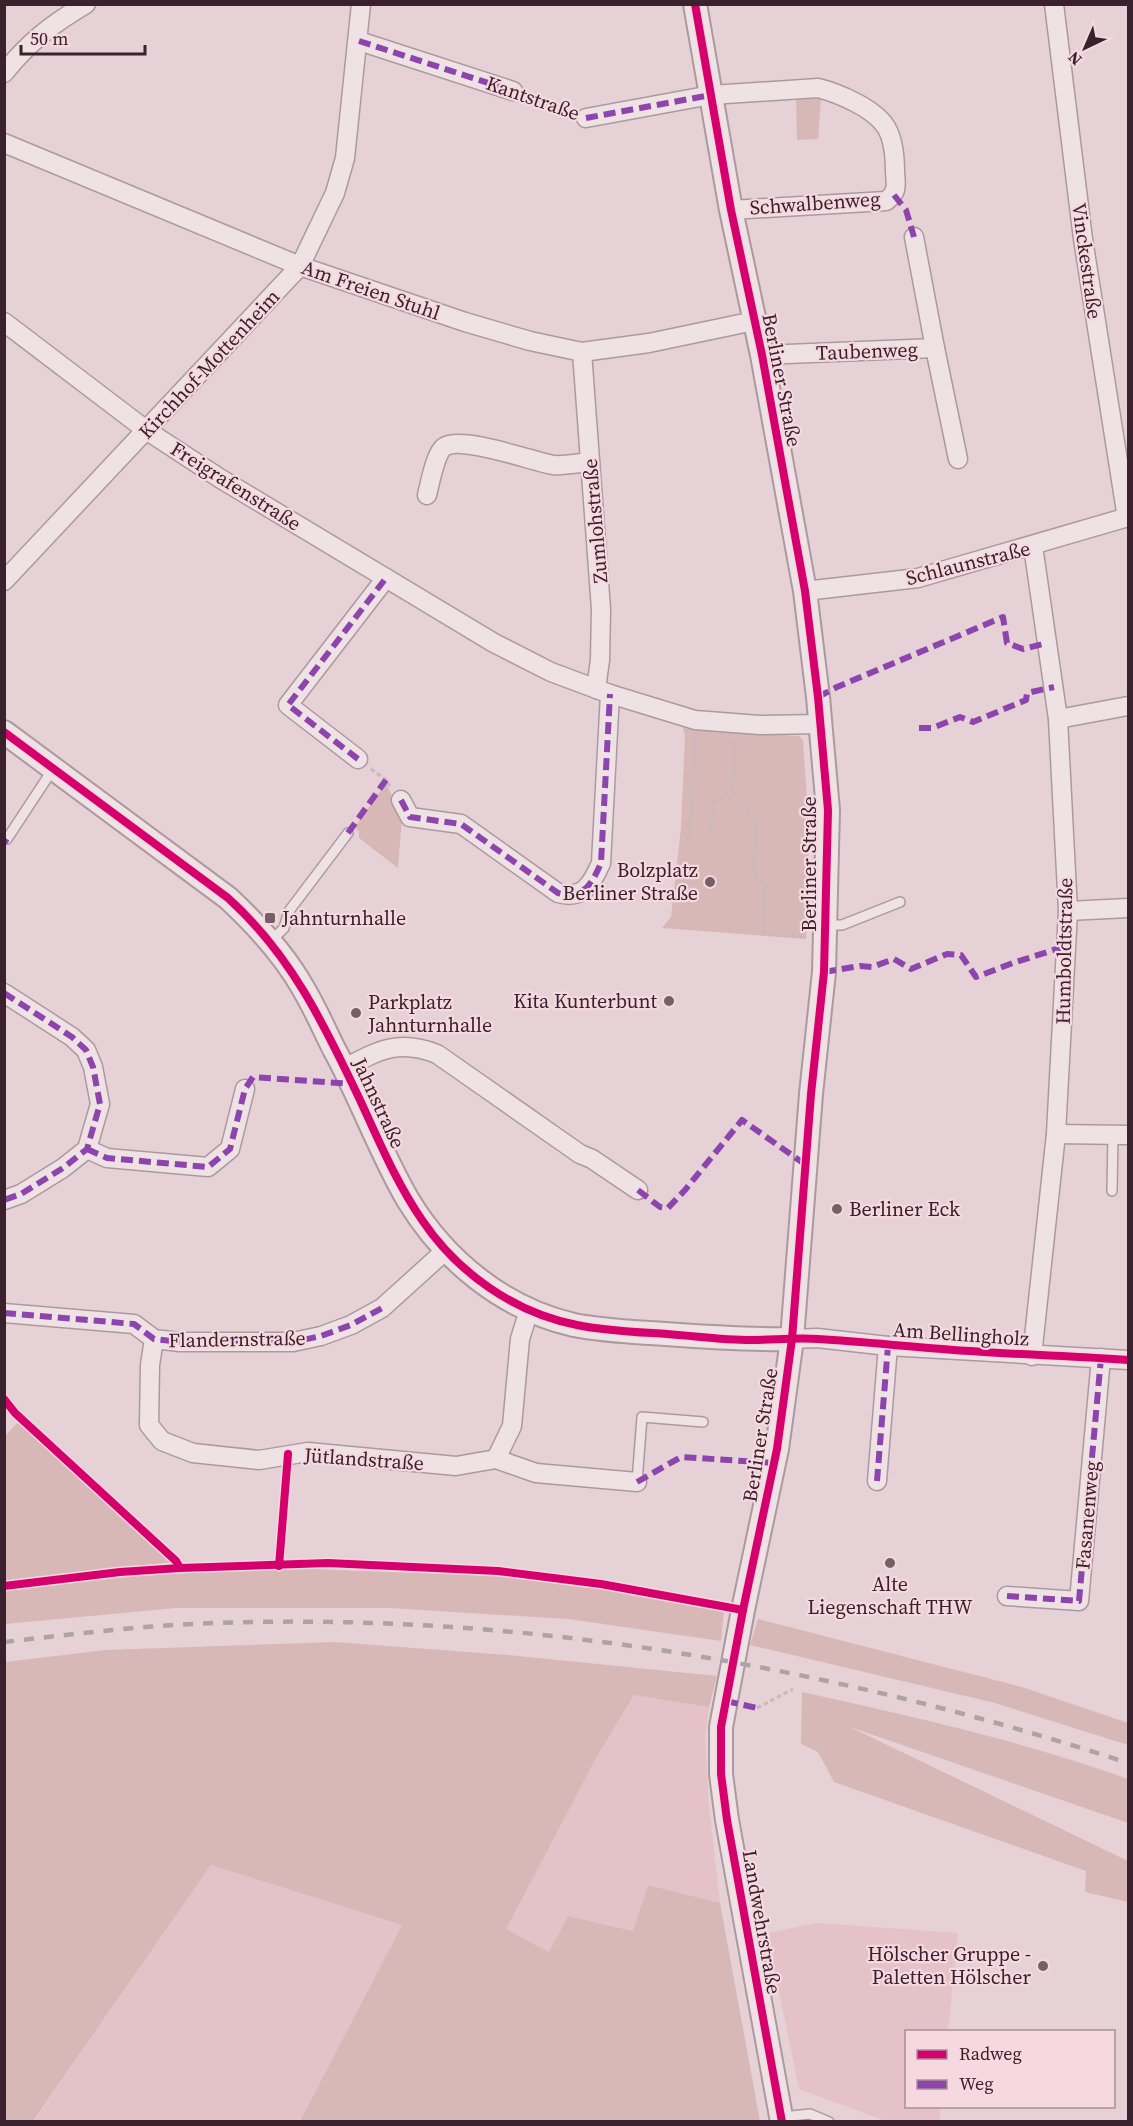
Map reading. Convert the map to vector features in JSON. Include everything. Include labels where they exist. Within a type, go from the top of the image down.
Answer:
[{"type":"street","points":[[4,73],[37,37],[56,22],[86,4]]},
{"type":"street","name":"Kirchhof-Mottenheim","points":[[4,580],[219,355],[300,266],[335,194],[345,158],[362,4]]},
{"type":"street","name":"Berliner Straße","points":[[695,4],[731,210],[762,355],[805,591],[828,810],[823,983],[811,1094],[792,1339],[777,1449],[721,1727]]},
{"type":"street","name":"Vinckestraße","points":[[1054,4],[1083,238],[1127,518]]},
{"type":"street","name":"Kantstraße","points":[[359,41],[513,91]]},
{"type":"street","name":"Schwalbenweg","points":[[711,94],[818,88],[833,92],[870,112],[885,125],[892,140],[896,187],[894,195],[886,201],[731,210]]},
{"type":"street","name":"Kantstraße","points":[[586,118],[711,94]]},
{"type":"street","name":"Am Freien Stuhl","points":[[4,143],[300,266],[465,322],[530,341],[582,352],[649,343],[754,321]]},
{"type":"street","name":"Taubenweg","points":[[914,237],[958,459]]},
{"type":"street","name":"Freigrafenstraße","points":[[4,322],[146,430],[221,478],[494,643],[551,672],[695,720],[820,724]]},
{"type":"street","name":"Taubenweg","points":[[762,355],[935,348]]},
{"type":"street","name":"Zumlohstraße","points":[[582,352],[602,609],[600,660],[603,691]]},
{"type":"street","points":[[427,495],[438,455],[442,448],[448,445],[478,446],[555,465],[590,462]]},
{"type":"street","name":"Schlaunstraße","points":[[805,591],[918,578],[1127,518]]},
{"type":"street","name":"Humboldtstraße","points":[[1032,1356],[1056,1134],[1068,911],[1058,719],[1034,546]]},
{"type":"street","points":[[358,759],[288,705],[386,578]]},
{"type":"street","points":[[400,800],[410,817],[461,824],[558,892],[569,896],[581,892],[593,881],[601,863],[603,691]]},
{"type":"street","points":[[1058,719],[1128,706]]},
{"type":"street","name":"Jahnstraße","points":[[4,732],[228,898],[248,916],[304,989],[345,1068],[409,1202],[445,1251],[487,1286],[529,1310],[574,1324],[607,1330],[747,1340],[792,1339]]},
{"type":"street","points":[[1068,911],[1128,908]]},
{"type":"street","points":[[4,993],[72,1037],[86,1050],[93,1067],[100,1104],[87,1149],[63,1168],[21,1194],[4,1200]]},
{"type":"street","name":"Jahnstraße","points":[[345,1068],[378,1052],[398,1046],[419,1047],[437,1054],[580,1154],[592,1159],[638,1190]]},
{"type":"street","points":[[87,1149],[107,1158],[208,1167],[230,1149],[245,1089]]},
{"type":"street","points":[[1056,1134],[1121,1135]]},
{"type":"street","name":"Flandernstraße","points":[[4,1313],[134,1324],[154,1340],[292,1342],[321,1336],[351,1325],[382,1308],[445,1251]]},
{"type":"street","points":[[496,1459],[512,1426],[520,1339],[529,1310]]},
{"type":"street","name":"Am Bellingholz","points":[[792,1339],[817,1338],[888,1346],[1128,1360]]},
{"type":"street","name":"Jütlandstraße","points":[[154,1340],[150,1365],[149,1425],[162,1441],[193,1453],[259,1460],[308,1452],[456,1466],[496,1459],[536,1473],[637,1482]]},
{"type":"street","name":"Am Bellingholz","points":[[877,1481],[888,1346]]},
{"type":"street","name":"Fasanenweg","points":[[1007,1596],[1079,1601],[1101,1358]]},
{"type":"street","name":"Landwehrstraße","points":[[721,1727],[721,1774],[727,1820],[781,2119]]},
{"type":"lane","points":[[4,837],[7,839],[53,769]]},
{"type":"lane","points":[[270,942],[284,928],[289,911],[348,833]]},
{"type":"lane","points":[[826,932],[900,902]]},
{"type":"lane","points":[[1112,1191],[1121,1135]]},
{"type":"lane","points":[[637,1482],[642,1418],[703,1422]]},
{"type":"lane","points":[[781,2119],[810,2114],[829,2121]]},
{"type":"path","points":[[688,841],[693,794],[695,720]]},
{"type":"path","points":[[736,723],[733,791],[757,824],[753,870],[765,887],[764,934],[826,932]]},
{"type":"path","points":[[358,759],[386,780],[400,800]]},
{"type":"path","points":[[711,833],[713,801],[733,791]]},
{"type":"path","points":[[758,1708],[794,1689]]},
{"type":"shaded area","points":[[821,98],[818,139],[797,140],[796,100]]},
{"type":"shaded area","points":[[683,728],[799,736],[803,740],[808,814],[809,889],[806,939],[662,928],[671,917],[681,828],[685,736]]},
{"type":"shaded area","points":[[386,783],[402,818],[398,868],[359,838],[359,832],[355,827]]},
{"type":"shaded area","points":[[18,1422],[173,1562],[5,1582],[5,1436]]},
{"type":"shaded area","points":[[311,1569],[497,1576],[663,1597],[724,1611],[721,1641],[568,1619],[389,1608],[176,1608],[5,1624],[5,1590],[182,1571]]},
{"type":"shaded area","points":[[758,1619],[1022,1687],[1128,1723],[1128,1745],[995,1703],[750,1645]]},
{"type":"shaded area","points":[[334,1642],[508,1655],[717,1676],[709,1707],[634,1695],[596,1758],[506,1929],[549,1952],[568,1916],[633,1931],[648,1885],[720,1903],[760,2121],[300,2121],[402,1925],[211,1865],[33,2121],[5,2121],[5,1662],[106,1650]]},
{"type":"shaded area","points":[[802,1692],[1007,1741],[1128,1779],[1128,1823],[850,1727],[1128,1861],[1128,1902],[1085,1892],[1086,1871],[834,1782],[818,1752],[801,1744]]},
{"type":"shaded area","points":[[634,1694],[709,1707],[705,1736],[709,1805],[720,1903],[648,1885],[634,1931],[568,1916],[549,1952],[505,1929],[596,1758]]},
{"type":"shaded area","points":[[211,1865],[402,1925],[300,2121],[33,2122]]},
{"type":"shaded area","points":[[817,1923],[958,1933],[948,2030],[905,2030],[905,2108],[941,2108],[939,2121],[886,2121],[799,2089],[767,1933]]},
{"type":"railway","points":[[4,1642],[110,1630],[216,1623],[332,1622],[448,1627],[563,1637],[678,1653],[792,1674],[905,1699],[1017,1729],[1128,1763]]},
{"type":"marked path","points":[[359,41],[513,91]]},
{"type":"marked path","points":[[586,118],[711,95]]},
{"type":"marked path","points":[[894,195],[906,210],[914,237]]},
{"type":"marked path","points":[[358,759],[288,705],[386,578]]},
{"type":"marked path","points":[[818,697],[1003,617],[1007,643],[1023,649],[1047,643]]},
{"type":"marked path","points":[[919,728],[932,728],[960,717],[973,722],[1026,700],[1027,693],[1054,687]]},
{"type":"marked path","points":[[401,800],[410,817],[461,824],[558,893],[567,895],[580,892],[590,884],[601,863],[610,694]]},
{"type":"marked path","points":[[348,833],[386,780]]},
{"type":"marked path","points":[[4,843],[7,839]]},
{"type":"marked path","points":[[824,972],[860,966],[872,967],[894,959],[911,969],[947,954],[961,955],[976,977],[1066,946]]},
{"type":"marked path","points":[[4,993],[72,1037],[86,1050],[93,1067],[100,1104],[87,1149],[63,1168],[21,1194],[4,1200]]},
{"type":"marked path","points":[[87,1149],[107,1158],[208,1167],[230,1149],[245,1089],[253,1077],[352,1084]]},
{"type":"marked path","points":[[638,1190],[660,1207],[668,1208],[742,1120],[806,1165]]},
{"type":"marked path","points":[[4,1313],[134,1324],[154,1339],[180,1342],[293,1342],[321,1336],[351,1325],[382,1308]]},
{"type":"marked path","points":[[877,1481],[888,1346]]},
{"type":"marked path","points":[[1007,1596],[1079,1601],[1101,1358]]},
{"type":"marked path","points":[[637,1482],[681,1457],[775,1463]]},
{"type":"marked path","points":[[726,1701],[757,1708]]},
{"type":"cycle path","points":[[695,4],[731,210],[762,355],[805,591],[818,697],[828,810],[824,972],[811,1094],[792,1339],[777,1449],[721,1727],[721,1774],[727,1820],[782,2122]]},
{"type":"cycle path","points":[[4,732],[228,898],[250,920],[288,967],[319,1018],[396,1176],[422,1220],[452,1257],[489,1288],[510,1300],[554,1319],[610,1330],[741,1340],[810,1338],[1128,1360]]},
{"type":"cycle path","points":[[4,1399],[15,1413],[176,1561],[180,1568]]},
{"type":"cycle path","points":[[279,1566],[288,1454]]},
{"type":"cycle path","points":[[4,1586],[120,1572],[328,1563],[498,1571],[601,1584],[743,1610]]},
{"type":"place","name":"Bolzplatz Berliner Straße","points":[[710,882]]},
{"type":"place","name":"Jahnturnhalle","points":[[270,918]]},
{"type":"place","name":"Kita Kunterbunt","points":[[669,1001]]},
{"type":"place","name":"Parkplatz Jahnturnhalle","points":[[356,1013]]},
{"type":"place","name":"Berliner Eck","points":[[837,1209]]},
{"type":"place","name":"Alte Liegenschaft THW","points":[[890,1563]]},
{"type":"place","name":"Hölscher Gruppe - Paletten Hölscher","points":[[1043,1966]]}]
